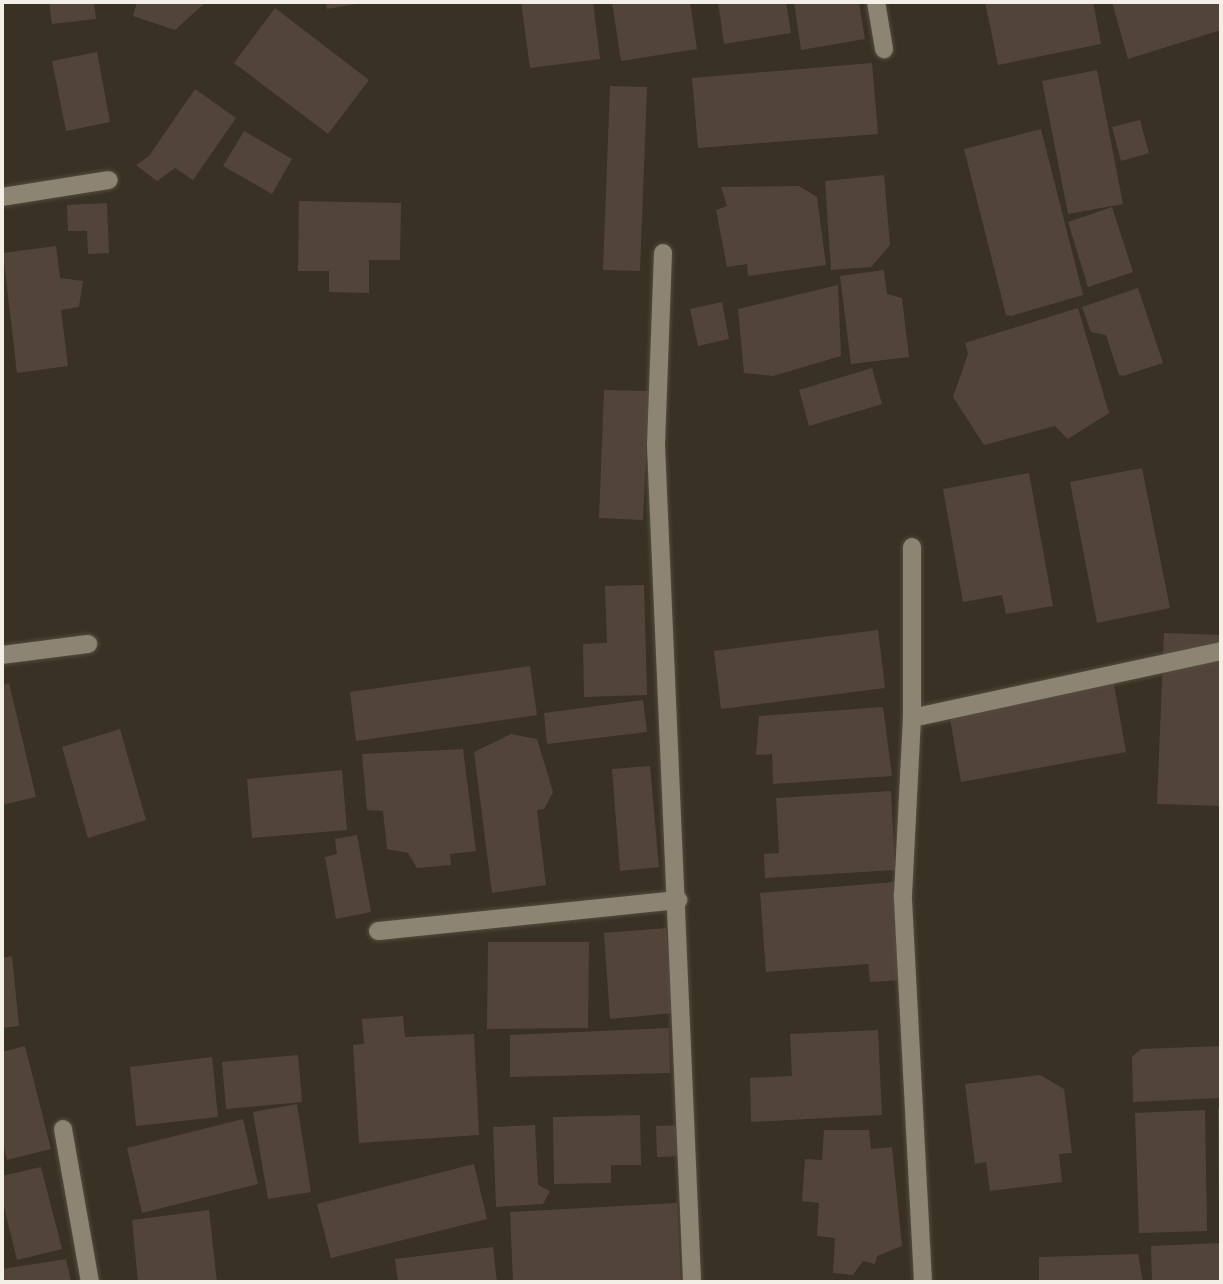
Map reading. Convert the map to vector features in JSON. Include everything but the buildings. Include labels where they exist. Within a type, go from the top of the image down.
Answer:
[{"type":"street","points":[[876,2],[884,49]]},
{"type":"street","points":[[2,197],[108,180]]},
{"type":"street","points":[[663,253],[656,446],[678,900],[692,1282]]},
{"type":"street","points":[[912,547],[912,719],[903,895],[923,1282]]},
{"type":"street","points":[[2,655],[88,644]]},
{"type":"street","points":[[912,719],[1221,651]]},
{"type":"street","points":[[378,931],[678,900]]},
{"type":"street","points":[[63,1129],[90,1282]]}]
